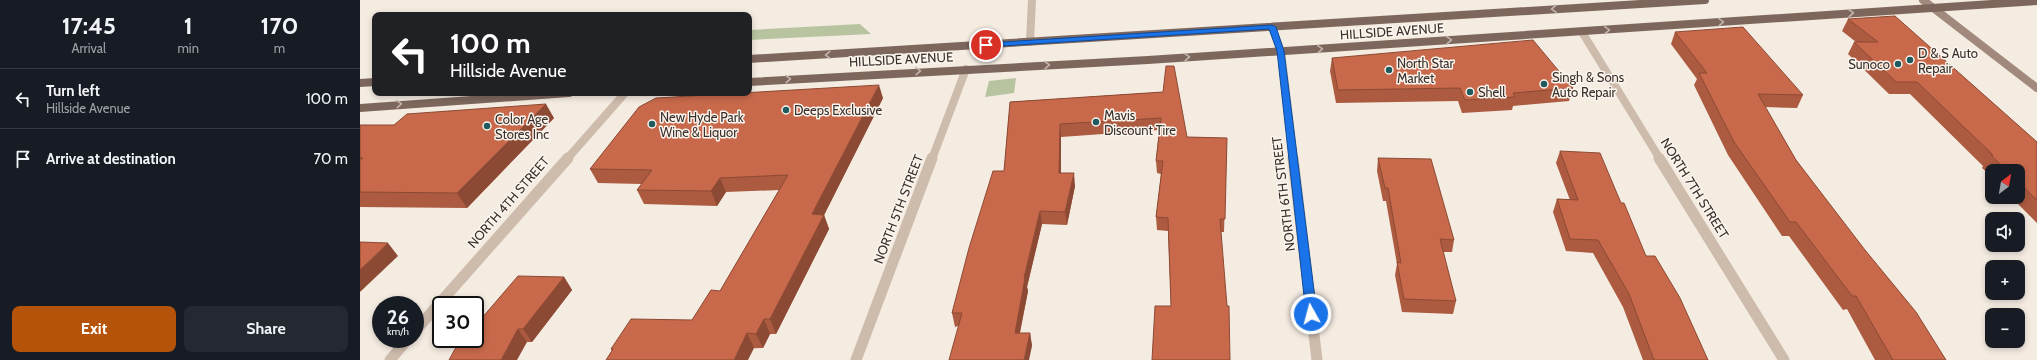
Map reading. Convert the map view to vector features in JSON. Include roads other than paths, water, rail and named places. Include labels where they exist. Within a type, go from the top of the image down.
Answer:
[{"type":"main road","name":"HILLSIDE AVENUE","points":[[752,59],[1705,0]]},
{"type":"main road","points":[[1923,0],[2037,88]]},
{"type":"main road","name":"HILLSIDE AVENUE","points":[[752,82],[966,68],[1281,51],[2037,2]]},
{"type":"main road","points":[[360,83],[372,82]]},
{"type":"main road","points":[[360,108],[527,96]]},
{"type":"street","points":[[1030,42],[1032,0]]},
{"type":"street","name":"NORTH 6TH STREET","points":[[1272,27],[1281,51],[1317,360]]},
{"type":"street","name":"NORTH 7TH STREET","points":[[1582,32],[1784,360]]},
{"type":"street","name":"NORTH 5TH STREET","points":[[856,360],[966,68]]},
{"type":"street","name":"NORTH 4TH STREET","points":[[424,321],[622,96]]},
{"type":"street","points":[[390,360],[400,348]]},
{"type":"place","name":"D & S Auto Repair","points":[[1910,60]]},
{"type":"place","name":"Sunoco","points":[[1898,64]]},
{"type":"place","name":"North Star Market","points":[[1389,70]]},
{"type":"place","name":"Singh & Sons Auto Repair","points":[[1544,84]]},
{"type":"place","name":"Shell","points":[[1470,92]]},
{"type":"place","name":"Deeps Exclusive","points":[[786,110]]},
{"type":"place","name":"Mavis Discount Tire","points":[[1096,122]]},
{"type":"place","name":"New Hyde Park Wine & Liquor","points":[[652,124]]},
{"type":"place","name":"Color Age Stores Inc","points":[[487,126]]}]
